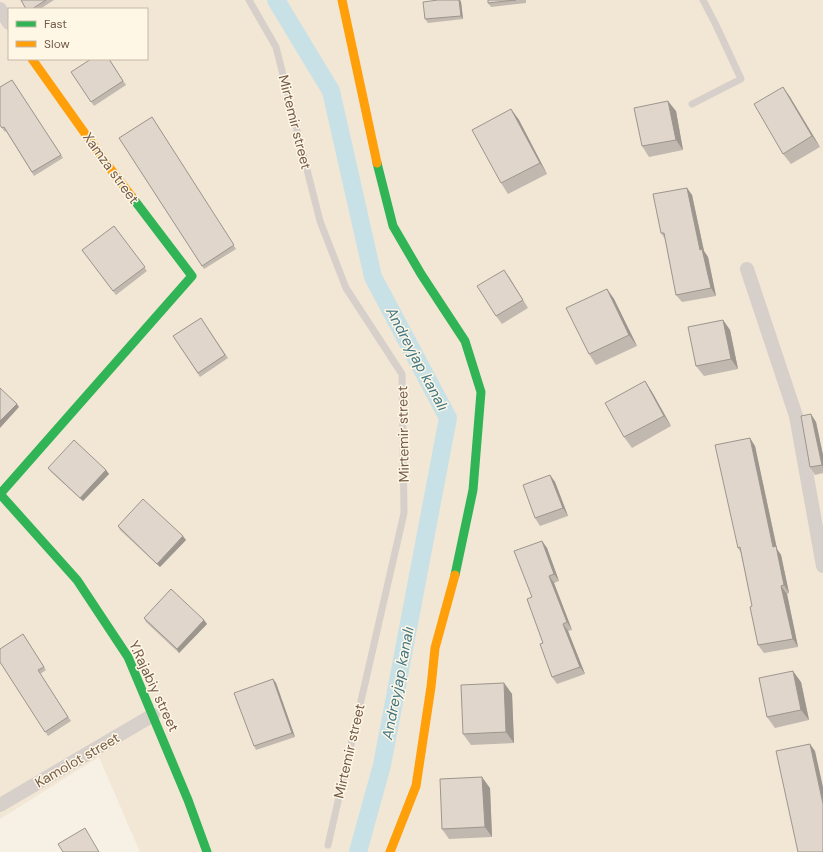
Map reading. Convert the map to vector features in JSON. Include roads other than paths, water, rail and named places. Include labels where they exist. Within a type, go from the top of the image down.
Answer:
[{"type":"street","points":[[342,0],[376,160],[393,226],[421,274],[465,341],[481,392],[473,490],[455,577],[435,648],[431,687],[416,786],[390,852]]},
{"type":"street","points":[[0,9],[8,21]]},
{"type":"street","name":"Xamza street","points":[[0,494],[192,276],[106,163],[33,60]]},
{"type":"street","points":[[747,269],[796,416],[823,566]]},
{"type":"street","name":"Y.Rajabiy street","points":[[0,494],[77,580],[128,657],[188,800],[207,852]]},
{"type":"street","name":"Kamolot street","points":[[0,805],[153,715]]},
{"type":"lane","name":"Mirtemir street","points":[[249,0],[276,47],[320,221],[346,288],[402,374],[404,513],[328,845]]},
{"type":"lane","points":[[692,104],[741,79],[703,0]]},
{"type":"waterway","name":"Andreyjap kanalı","points":[[276,0],[331,91],[373,277],[448,418],[382,765],[358,852]]}]
